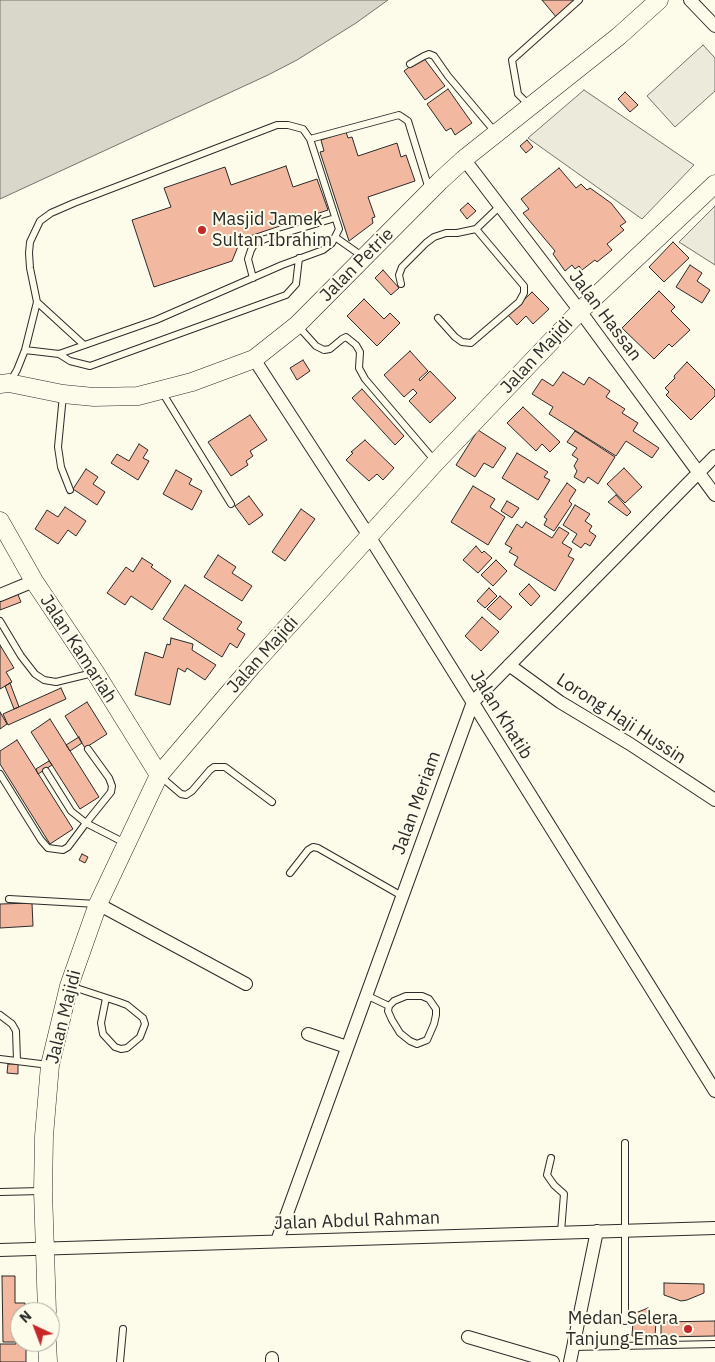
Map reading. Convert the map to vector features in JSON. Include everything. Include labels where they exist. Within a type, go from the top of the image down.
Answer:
[{"type":"street","name":"Jalan Petrie","points":[[4,383],[63,394],[138,396],[192,382],[254,359],[297,325],[464,159],[497,135],[619,36],[659,0]]},
{"type":"street","points":[[690,0],[715,26]]},
{"type":"street","name":"Jalan Hassan","points":[[464,159],[580,311],[715,495]]},
{"type":"street","name":"Jalan Majidi","points":[[46,1302],[42,1191],[50,1065],[69,986],[98,904],[159,775],[252,666],[436,462],[580,311],[715,184]]},
{"type":"street","name":"Jalan Khatib","points":[[254,359],[369,536],[715,1091]]},
{"type":"street","name":"Jalan Meriam","points":[[277,1241],[473,702],[715,456]]},
{"type":"street","name":"Jalan Kamariah","points":[[0,521],[34,581],[95,672],[159,775]]},
{"type":"street","points":[[0,595],[34,581]]},
{"type":"street","name":"Lorong Haji Hussin","points":[[509,666],[560,702],[630,744],[715,800]]},
{"type":"street","points":[[98,904],[246,984]]},
{"type":"street","points":[[308,1034],[348,1047]]},
{"type":"street","name":"Jalan Abdul Rahman","points":[[0,1250],[715,1228]]},
{"type":"street","points":[[570,1362],[597,1231]]},
{"type":"street","points":[[468,1337],[553,1362]]},
{"type":"lane","points":[[531,107],[518,94],[512,60],[579,0]]},
{"type":"lane","points":[[410,64],[424,56],[434,56],[448,76],[497,135]]},
{"type":"lane","points":[[310,139],[399,115],[408,122],[430,192]]},
{"type":"lane","points":[[4,383],[17,370],[25,350],[37,302],[30,268],[30,242],[40,221],[50,213],[74,203],[277,125],[288,125],[303,129],[310,139],[339,229],[332,243],[323,250],[299,258],[156,320],[59,354]]},
{"type":"lane","points":[[401,284],[399,275],[402,267],[426,243],[434,237],[446,233],[476,229],[500,206]]},
{"type":"lane","points":[[253,278],[248,259],[250,250],[255,243],[336,218]]},
{"type":"lane","points":[[438,318],[455,337],[462,342],[471,344],[519,302],[524,293],[524,286],[476,229]]},
{"type":"lane","points":[[335,237],[364,258]]},
{"type":"lane","points":[[25,350],[59,354],[70,361],[90,366],[286,295],[296,284],[299,258]]},
{"type":"lane","points":[[37,302],[84,345]]},
{"type":"lane","points":[[297,325],[316,346],[324,350],[346,337],[360,348],[359,368],[365,378],[436,462]]},
{"type":"lane","points":[[162,391],[231,504]]},
{"type":"lane","points":[[63,394],[58,448],[61,467],[70,490]]},
{"type":"lane","points":[[0,621],[21,656],[35,674],[44,680],[56,682],[95,672]]},
{"type":"lane","points":[[0,774],[41,840],[48,848],[62,850],[68,847],[111,792],[112,786],[109,778],[88,749]]},
{"type":"lane","points":[[159,775],[181,794],[186,795],[214,767],[225,767],[272,802]]},
{"type":"lane","points":[[46,771],[71,811],[86,823],[126,844]]},
{"type":"lane","points":[[290,873],[308,850],[313,847],[318,848],[402,896]]},
{"type":"lane","points":[[9,898],[98,904]]},
{"type":"lane","points":[[69,986],[106,998],[127,1005],[143,1018],[145,1024],[140,1037],[128,1048],[121,1050],[115,1047],[103,1034],[101,1023],[106,998]]},
{"type":"lane","points":[[415,994],[429,999],[436,1009],[436,1015],[427,1040],[417,1044],[404,1036],[390,1017],[389,1006],[394,1001],[415,994]]},
{"type":"lane","points":[[366,995],[389,1006]]},
{"type":"lane","points":[[0,1014],[12,1024],[16,1031],[17,1061]]},
{"type":"lane","points":[[0,1059],[50,1065]]},
{"type":"lane","points":[[625,1143],[625,1321]]},
{"type":"lane","points":[[551,1158],[547,1175],[564,1194],[561,1232]]},
{"type":"lane","points":[[0,1192],[42,1191]]},
{"type":"lane","points":[[120,1362],[123,1329]]},
{"type":"lane","points":[[573,1347],[715,1344]]},
{"type":"shaded area","points":[[0,0],[388,0],[356,23],[297,60],[268,75],[0,199]]},
{"type":"shaded area","points":[[703,45],[715,58],[715,91],[675,127],[647,96]]},
{"type":"shaded area","points":[[584,90],[694,165],[642,219],[528,138]]},
{"type":"shaded area","points":[[715,206],[715,265],[679,242]]},
{"type":"building","points":[[542,0],[577,0],[557,18]]},
{"type":"building","points":[[423,57],[445,86],[425,100],[404,71]]},
{"type":"building","points":[[448,89],[472,123],[455,135],[451,128],[446,131],[427,104]]},
{"type":"building","points":[[625,92],[638,105],[630,112],[618,99]]},
{"type":"building","points":[[346,132],[348,138],[352,137],[358,156],[397,143],[401,157],[406,155],[415,181],[368,197],[375,217],[372,218],[373,223],[349,241],[320,152],[324,151],[321,140]]},
{"type":"building","points":[[527,140],[533,147],[526,153],[520,146]]},
{"type":"building","name":"Masjid Jamek Sultan Ibrahim","points":[[286,166],[293,187],[317,179],[328,210],[241,239],[232,261],[154,287],[132,220],[171,207],[164,188],[225,167],[231,185]]},
{"type":"building","points":[[559,168],[576,188],[581,184],[587,190],[590,188],[611,203],[626,222],[620,226],[624,230],[607,244],[612,250],[597,262],[595,260],[582,270],[579,266],[575,269],[572,265],[565,271],[553,254],[555,251],[523,213],[529,209],[521,199]]},
{"type":"building","points":[[468,203],[476,211],[467,219],[460,210]]},
{"type":"building","points":[[673,242],[689,258],[664,282],[649,267]]},
{"type":"building","points":[[690,265],[702,273],[697,281],[710,290],[702,303],[676,287]]},
{"type":"building","points":[[383,270],[399,288],[391,295],[375,278]]},
{"type":"building","points":[[659,291],[675,307],[671,311],[690,330],[672,347],[669,344],[654,359],[622,328]]},
{"type":"building","points":[[532,292],[549,309],[533,324],[526,316],[517,325],[508,315]]},
{"type":"building","points":[[364,299],[384,319],[390,313],[400,323],[377,346],[347,316]]},
{"type":"building","points":[[410,351],[428,371],[419,379],[420,381],[430,371],[456,398],[430,423],[409,401],[417,393],[413,389],[404,397],[384,375]]},
{"type":"building","points":[[303,360],[310,371],[297,380],[290,368]]},
{"type":"building","points":[[687,362],[715,390],[715,396],[691,420],[666,395],[669,392],[665,388]]},
{"type":"building","points":[[563,372],[584,385],[589,377],[610,391],[606,397],[625,409],[622,413],[638,423],[633,431],[659,448],[652,458],[626,441],[616,456],[549,414],[553,407],[532,394],[542,379],[553,386]]},
{"type":"building","points":[[362,389],[404,436],[395,445],[352,398]]},
{"type":"building","points":[[523,407],[560,442],[550,452],[542,444],[536,451],[507,423]]},
{"type":"building","points":[[250,415],[267,440],[250,451],[253,456],[246,461],[248,465],[231,476],[208,442]]},
{"type":"building","points":[[478,430],[506,448],[493,468],[484,463],[475,477],[456,465]]},
{"type":"building","points":[[575,431],[615,457],[598,484],[588,477],[584,483],[574,477],[577,471],[574,466],[578,459],[572,455],[577,448],[567,442]]},
{"type":"building","points":[[365,440],[394,468],[383,480],[377,474],[369,481],[346,460],[353,453],[351,452]]},
{"type":"building","points":[[139,444],[148,450],[143,458],[149,461],[138,480],[111,463],[117,454],[129,461]]},
{"type":"building","points":[[517,453],[548,472],[544,477],[550,480],[538,500],[502,478]]},
{"type":"building","points":[[624,468],[642,487],[625,503],[607,484]]},
{"type":"building","points":[[86,469],[98,477],[93,484],[105,492],[97,505],[73,489]]},
{"type":"building","points":[[176,470],[192,479],[189,484],[202,491],[192,510],[163,494]]},
{"type":"building","points":[[567,483],[576,490],[569,501],[572,504],[554,531],[544,525],[547,519],[544,517]]},
{"type":"building","points":[[473,486],[495,499],[490,507],[505,517],[488,545],[451,522]]},
{"type":"building","points":[[616,495],[631,512],[627,516],[608,502]]},
{"type":"building","points":[[249,496],[263,515],[249,525],[235,506]]},
{"type":"building","points":[[507,501],[519,508],[512,518],[501,511]]},
{"type":"building","points":[[575,505],[590,514],[585,521],[592,526],[589,531],[596,536],[590,546],[585,543],[581,548],[572,542],[577,534],[563,525]]},
{"type":"building","points":[[65,507],[86,521],[76,536],[68,530],[58,544],[35,529],[47,510],[58,517]]},
{"type":"building","points":[[301,509],[315,519],[285,561],[272,552]]},
{"type":"building","points":[[526,522],[552,538],[559,527],[569,533],[562,543],[572,549],[568,556],[574,559],[555,591],[514,565],[518,557],[509,552],[512,548],[505,544],[517,524],[522,528]]},
{"type":"building","points":[[476,546],[482,553],[484,551],[492,558],[478,573],[463,560]]},
{"type":"building","points":[[218,555],[236,567],[232,573],[252,586],[242,601],[204,577]]},
{"type":"building","points":[[142,558],[171,581],[152,610],[131,596],[125,605],[107,593],[126,567],[133,572]]},
{"type":"building","points":[[496,560],[507,571],[493,586],[481,575]]},
{"type":"building","points":[[529,584],[540,596],[531,606],[519,594]]},
{"type":"building","points":[[185,585],[242,622],[237,629],[245,634],[237,648],[230,643],[222,657],[163,619]]},
{"type":"building","points":[[489,588],[497,596],[485,608],[477,601]]},
{"type":"building","points":[[16,590],[21,602],[0,610],[0,597]]},
{"type":"building","points":[[500,596],[512,607],[500,620],[487,609]]},
{"type":"building","points":[[482,617],[499,632],[481,651],[465,636]]},
{"type":"building","points":[[171,638],[193,644],[192,650],[216,665],[205,680],[187,668],[185,672],[178,668],[170,705],[135,695],[145,652],[163,658],[167,644],[170,645]]},
{"type":"building","points":[[0,645],[14,668],[6,672],[12,682],[0,689]]},
{"type":"building","points":[[10,683],[19,707],[14,709],[5,686]]},
{"type":"building","points":[[61,688],[66,699],[8,725],[3,714]]},
{"type":"building","points":[[87,702],[107,734],[85,748],[65,716]]},
{"type":"building","points":[[0,712],[7,724],[0,729]]},
{"type":"building","points":[[50,719],[99,797],[80,809],[31,732]]},
{"type":"building","points":[[79,737],[82,743],[70,751],[66,745]]},
{"type":"building","points":[[17,740],[73,829],[50,844],[0,764],[0,751]]},
{"type":"building","points":[[49,761],[52,765],[38,774],[36,769]]},
{"type":"building","points":[[82,854],[88,857],[85,863],[79,860]]},
{"type":"building","points":[[32,903],[33,926],[0,928],[0,904]]},
{"type":"building","points":[[8,1064],[18,1064],[18,1074],[7,1073]]},
{"type":"building","points":[[2,1276],[15,1276],[15,1302],[10,1302],[10,1342],[3,1342]]},
{"type":"building","points":[[664,1283],[704,1284],[704,1293],[681,1301],[664,1295]]},
{"type":"building","points":[[648,1308],[652,1318],[643,1322],[656,1322],[655,1336],[632,1336],[633,1322],[636,1322],[633,1314]]},
{"type":"building","name":"Medan Selera Tanjung Emas","points":[[715,1321],[715,1336],[661,1337],[661,1322]]},
{"type":"building","points":[[0,1344],[10,1344],[10,1352],[26,1352],[26,1362],[0,1362]]},
{"type":"place","name":"Masjid Jamek Sultan Ibrahim","points":[[202,230]]},
{"type":"place","name":"Medan Selera Tanjung Emas","points":[[688,1329]]}]
